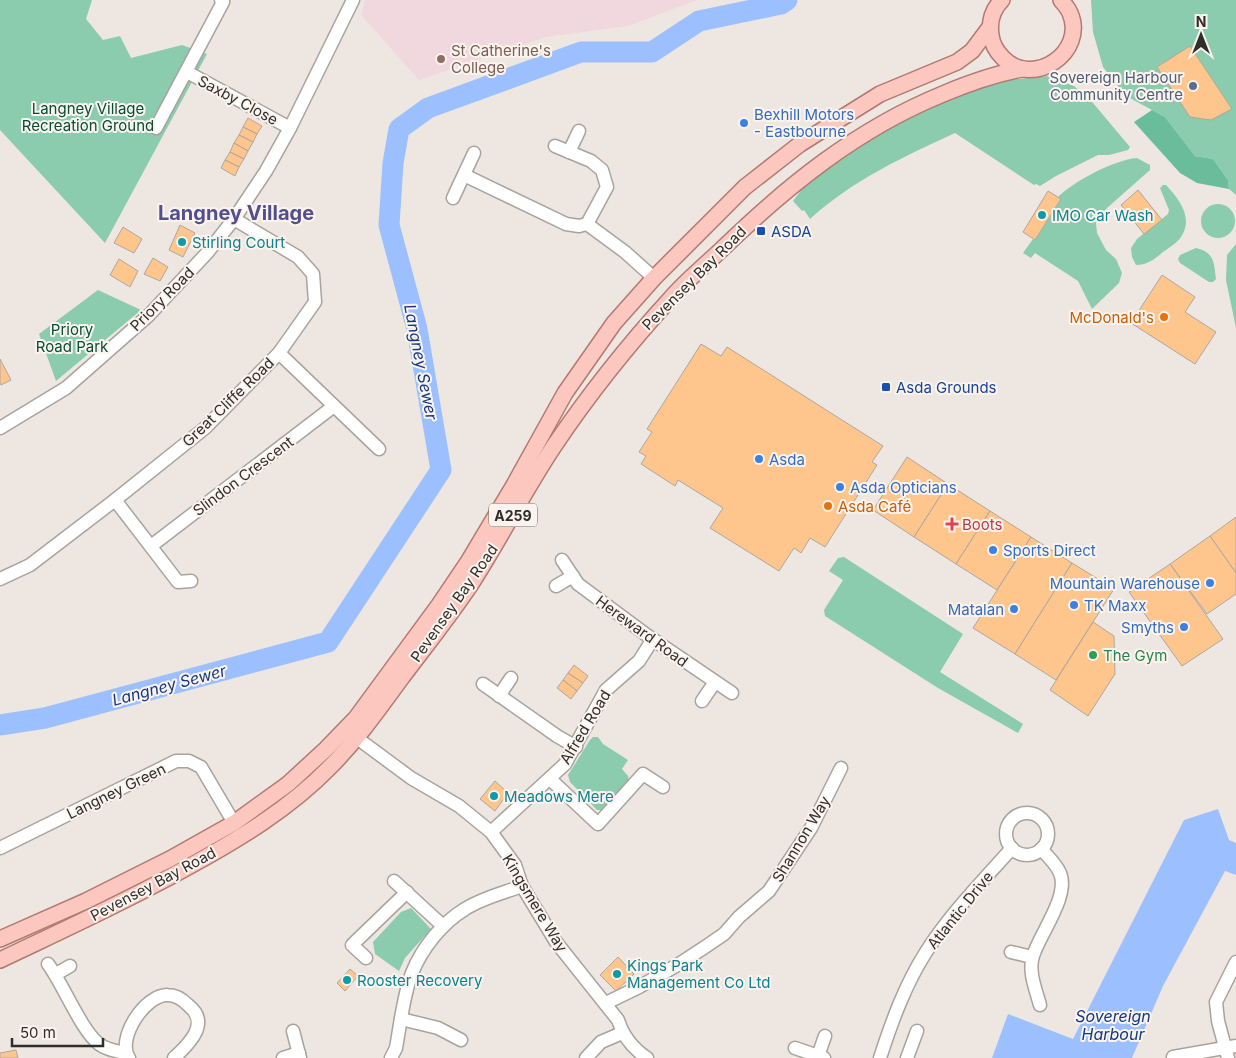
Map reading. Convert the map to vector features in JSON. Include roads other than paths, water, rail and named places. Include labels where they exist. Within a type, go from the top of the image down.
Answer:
[{"type":"main road","name":"Pevensey Bay Road","points":[[0,939],[86,901],[170,859],[234,823],[288,784],[326,749],[356,718],[439,605],[468,562],[514,486],[565,393],[614,323],[654,278],[745,187],[800,144],[880,94],[957,62],[972,51],[990,27],[992,16],[997,5],[1002,0]]},
{"type":"main road","points":[[1061,0],[1070,6]]},
{"type":"main road","name":"Pevensey Bay Road","points":[[0,960],[144,891],[242,837],[297,797],[330,767],[357,738],[469,586],[539,469],[592,393],[632,342],[671,298],[759,212],[801,178],[848,144],[909,108],[978,79],[1022,69],[1038,69],[1057,61],[1070,44],[1072,33],[1070,6]]},
{"type":"main road","points":[[990,27],[991,40],[997,52],[1006,62],[1022,69]]},
{"type":"street","name":"Priory Road","points":[[0,428],[66,388],[148,315],[207,253],[234,219],[266,171],[290,128],[353,0]]},
{"type":"street","name":"Saxby Close","points":[[156,128],[187,72],[222,1]]},
{"type":"street","name":"Saxby Close","points":[[187,72],[290,128]]},
{"type":"street","points":[[569,152],[579,131]]},
{"type":"street","points":[[464,175],[566,224],[579,226],[587,224],[607,187],[602,170],[591,161],[555,146]]},
{"type":"street","points":[[453,198],[474,153]]},
{"type":"street","name":"Great Cliffe Road","points":[[0,579],[30,565],[205,428],[279,353],[315,302],[313,274],[298,257],[234,219]]},
{"type":"street","points":[[587,224],[625,252],[654,278]]},
{"type":"street","points":[[279,353],[379,449]]},
{"type":"street","name":"Slindon Crescent","points":[[151,546],[334,406]]},
{"type":"street","points":[[115,500],[178,582],[191,581]]},
{"type":"street","name":"Hereward Road","points":[[562,560],[578,584],[653,639],[732,693]]},
{"type":"street","points":[[556,586],[573,576]]},
{"type":"street","name":"Alfred Road","points":[[491,832],[565,764],[606,690],[639,661],[653,639]]},
{"type":"street","points":[[499,696],[511,678]]},
{"type":"street","points":[[702,701],[715,682]]},
{"type":"street","points":[[483,684],[557,736],[576,747]]},
{"type":"street","name":"Kingsmere Way","points":[[357,738],[410,778],[459,806],[491,832],[515,865],[522,886],[556,942],[606,1003],[618,1020],[622,1033],[636,1051],[647,1058]]},
{"type":"street","name":"Langney Green","points":[[0,848],[176,761],[189,761],[202,767],[234,823]]},
{"type":"street","name":"Shannon Way","points":[[606,1003],[639,987],[711,943],[724,934],[739,917],[769,891],[811,828],[841,768]]},
{"type":"street","points":[[550,779],[598,824],[643,774],[663,787]]},
{"type":"street","points":[[1029,813],[1041,818],[1048,830],[1048,837],[1041,849],[1030,854],[1023,854],[1012,848],[1007,838],[1008,826],[1016,816],[1029,813]]},
{"type":"street","name":"Atlantic Drive","points":[[880,1058],[901,1000],[927,951],[958,908],[1012,848]]},
{"type":"street","points":[[1040,1005],[1032,978],[1032,957],[1057,905],[1061,885],[1061,875],[1051,859],[1041,849]]},
{"type":"street","points":[[394,881],[443,926]]},
{"type":"street","points":[[391,1058],[396,1048],[411,973],[426,948],[443,926],[465,909],[522,886]]},
{"type":"street","points":[[366,958],[352,944],[407,892]]},
{"type":"street","points":[[1011,952],[1032,957]]},
{"type":"street","points":[[1173,1057],[1230,1051],[1218,1021],[1216,1002],[1236,962]]},
{"type":"street","points":[[70,966],[52,969],[77,1013],[98,1043],[108,1049],[127,1055],[126,1038],[131,1026],[146,1006],[157,998],[168,995],[182,1000],[193,1008],[198,1024],[195,1035],[189,1044],[174,1058]]},
{"type":"street","points":[[401,1019],[438,1028],[461,1040]]},
{"type":"street","points":[[910,1057],[918,1031]]},
{"type":"street","points":[[283,1058],[299,1056],[293,1032]]},
{"type":"street","points":[[586,1058],[601,1042],[622,1033]]},
{"type":"street","points":[[796,1048],[821,1057],[825,1036]]},
{"type":"water","name":"Sovereign Harbour","points":[[1218,809],[1229,840],[1236,843],[1236,875],[1225,871],[1163,986],[1132,1058],[992,1058],[1008,1014],[1073,1039],[1184,820]]},
{"type":"waterway","name":"Langney Sewer","points":[[0,725],[45,718],[328,642],[441,470],[417,329],[389,225],[393,163],[399,129],[428,108],[581,52],[652,52],[699,21],[781,4],[787,0]]},
{"type":"place","name":"St Catherine's College","points":[[441,59]]},
{"type":"place","name":"Sovereign Harbour Community Centre","points":[[1193,86]]},
{"type":"place","name":"Bexhill Motors - Eastbourne","points":[[744,123]]},
{"type":"place","name":"IMO Car Wash","points":[[1042,215]]},
{"type":"place","name":"ASDA","points":[[761,231]]},
{"type":"place","name":"Stirling Court","points":[[182,242]]},
{"type":"place","name":"McDonald's","points":[[1164,317]]},
{"type":"place","name":"Asda Grounds","points":[[886,387]]},
{"type":"place","name":"Asda","points":[[759,459]]},
{"type":"place","name":"Asda Opticians","points":[[840,487]]},
{"type":"place","name":"Asda Café","points":[[828,506]]},
{"type":"place","name":"Boots","points":[[952,524]]},
{"type":"place","name":"Sports Direct","points":[[993,550]]},
{"type":"place","name":"Mountain Warehouse","points":[[1210,583]]},
{"type":"place","name":"TK Maxx","points":[[1074,605]]},
{"type":"place","name":"Matalan","points":[[1014,609]]},
{"type":"place","name":"Smyths","points":[[1184,627]]},
{"type":"place","name":"The Gym","points":[[1093,655]]},
{"type":"place","name":"Meadows Mere","points":[[494,796]]},
{"type":"place","name":"Kings Park Management Co Ltd","points":[[617,974]]},
{"type":"place","name":"Rooster Recovery","points":[[347,980]]},
{"type":"district","name":"Langney Village","points":[[236,213]]},
{"type":"park label","name":"Langney Village Recreation Ground","points":[[88,116]]},
{"type":"park label","name":"Priory Road Park","points":[[72,338]]}]
